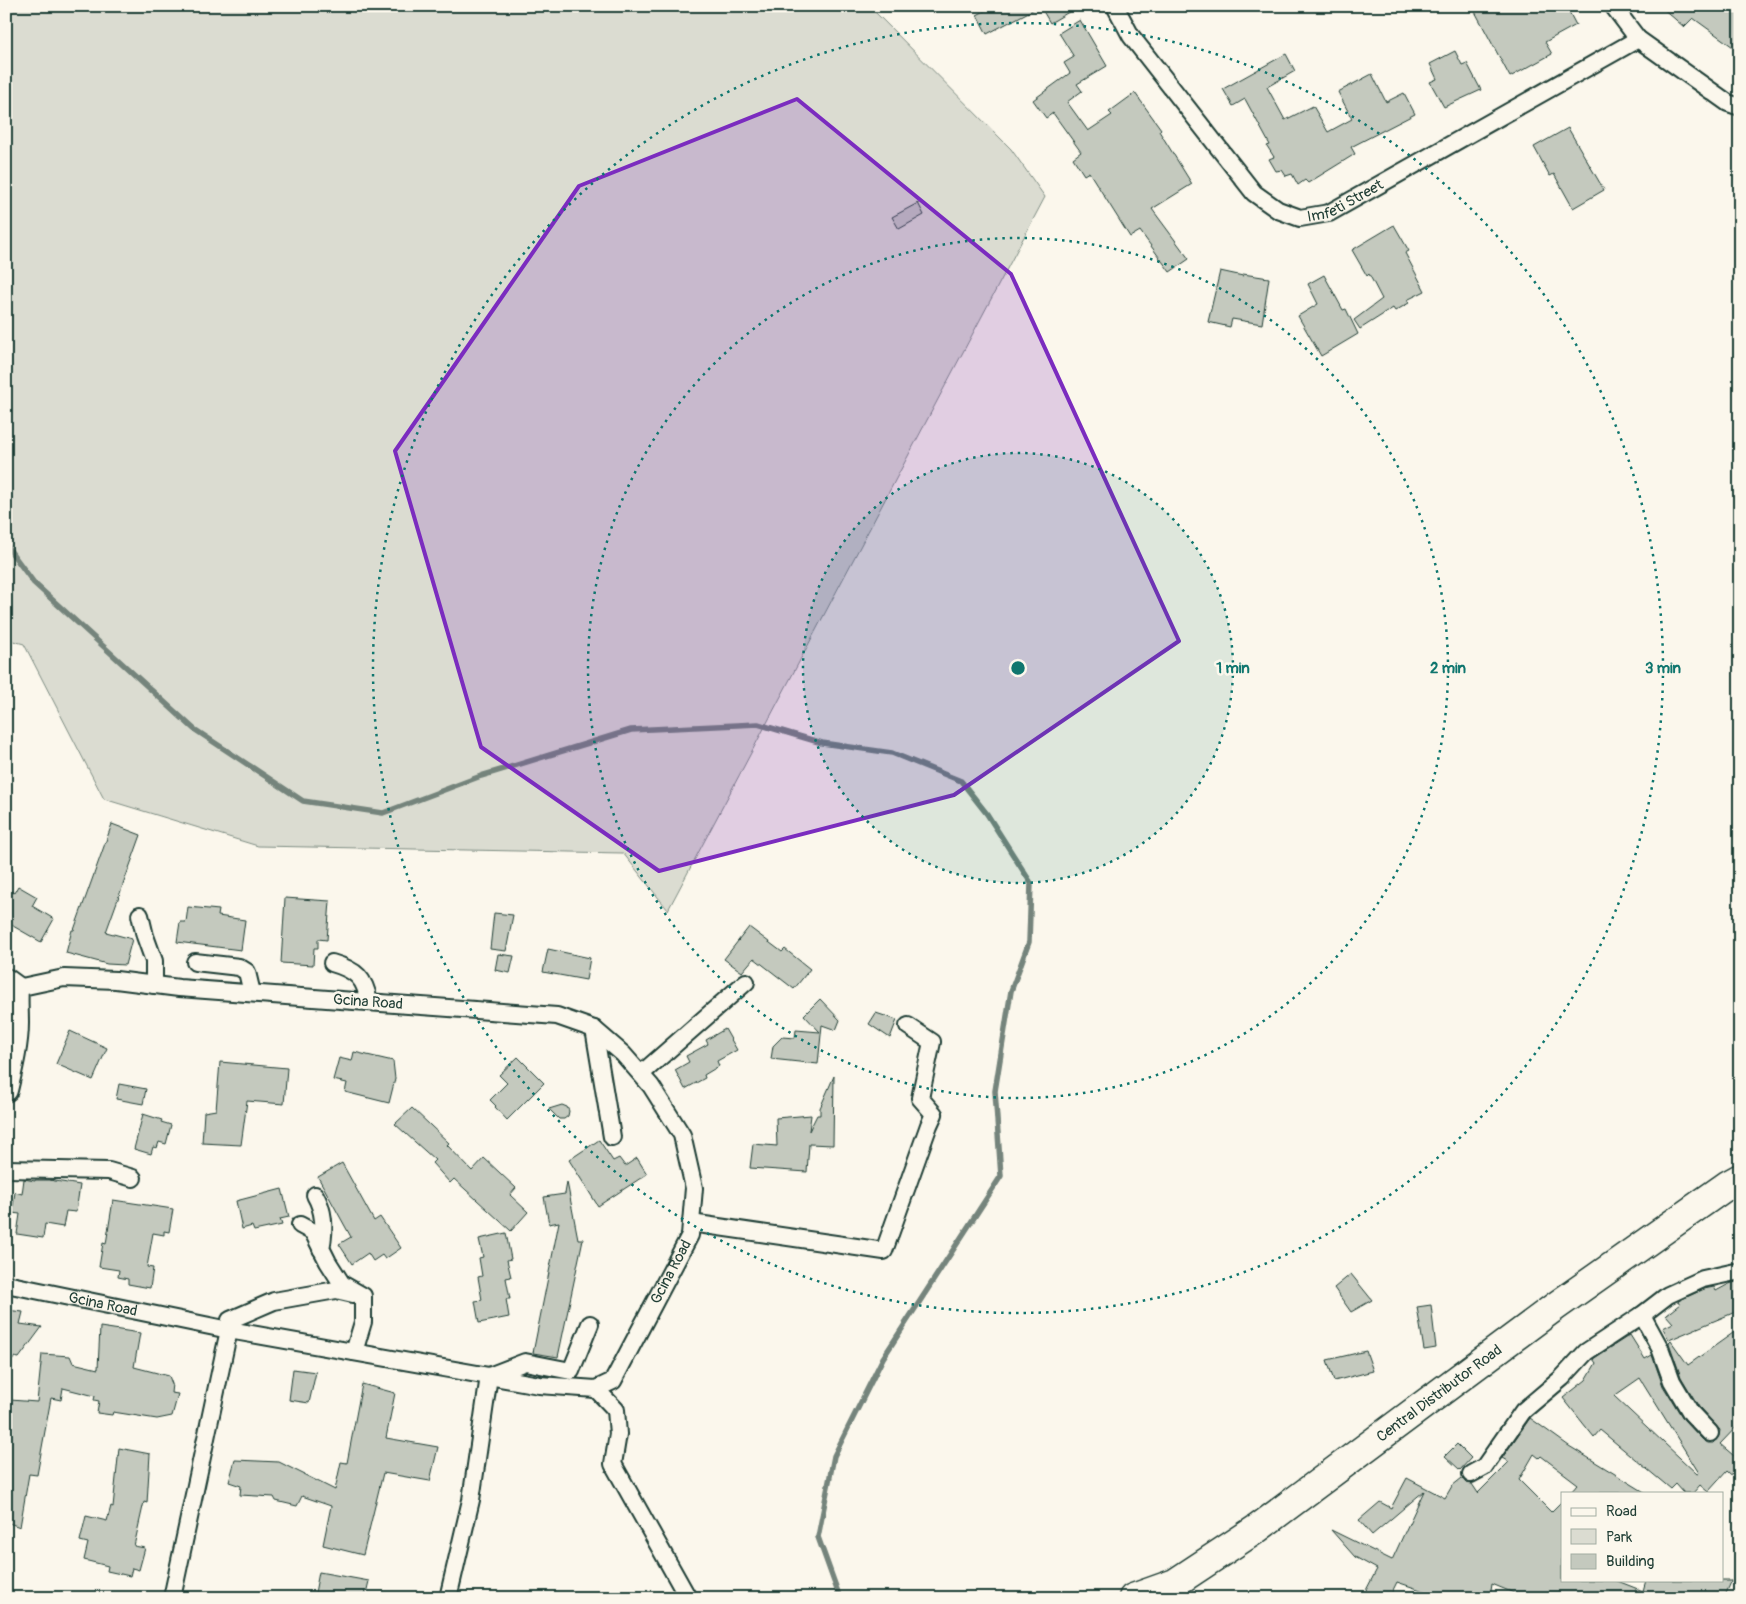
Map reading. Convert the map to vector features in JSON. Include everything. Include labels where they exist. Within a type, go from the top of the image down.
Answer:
[{"type":"highway","name":"Central Distributor Road","points":[[1133,1598],[1175,1583],[1258,1528],[1556,1306],[1740,1178]]},
{"type":"highway","name":"Central Distributor Road","points":[[1175,1598],[1185,1594],[1253,1549],[1740,1190]]},
{"type":"street","name":"Imfeti Street","points":[[1115,6],[1131,36],[1254,193],[1278,210],[1300,218],[1330,213],[1638,39]]},
{"type":"street","points":[[1613,6],[1638,39],[1728,103],[1740,107]]},
{"type":"street","points":[[140,915],[154,961],[154,985]]},
{"type":"street","points":[[194,962],[239,967],[247,972],[252,993]]},
{"type":"street","points":[[332,963],[346,967],[356,974],[366,986],[369,1002]]},
{"type":"street","name":"Gcina Road","points":[[6,1284],[229,1325],[354,1352],[539,1385],[596,1389],[613,1381],[690,1234],[694,1188],[682,1135],[651,1086],[623,1054],[594,1029],[558,1016],[252,993],[116,980],[64,978],[11,984]]},
{"type":"street","points":[[641,1074],[746,982]]},
{"type":"street","points":[[6,1090],[11,1069],[17,1023],[11,984]]},
{"type":"street","points":[[691,1224],[884,1251],[934,1114],[920,1098],[932,1042],[908,1026]]},
{"type":"street","points":[[594,1029],[612,1137]]},
{"type":"street","points":[[6,1169],[109,1171],[133,1178]]},
{"type":"street","points":[[315,1195],[320,1203],[325,1233],[321,1249]]},
{"type":"street","points":[[300,1225],[313,1232],[342,1284],[363,1296]]},
{"type":"street","points":[[1471,1474],[1484,1467],[1523,1410],[1562,1378],[1586,1352],[1642,1315],[1668,1295],[1702,1279],[1740,1271]]},
{"type":"street","points":[[172,1598],[229,1325],[274,1302],[336,1290],[363,1296]]},
{"type":"street","points":[[354,1352],[363,1322],[363,1296]]},
{"type":"street","points":[[1642,1315],[1660,1348],[1672,1381],[1691,1413],[1710,1433]]},
{"type":"street","points":[[448,1598],[471,1500],[489,1376],[525,1362],[571,1372],[590,1324]]},
{"type":"street","points":[[596,1389],[616,1410],[618,1434],[613,1464],[688,1598]]},
{"type":"highlighted area","points":[[797,99],[1011,274],[1179,641],[954,795],[659,871],[481,747],[395,451],[579,186]]},
{"type":"green space","points":[[6,6],[869,6],[1011,149],[1045,197],[668,910],[623,853],[258,846],[104,799],[24,644],[6,639]]},
{"type":"building","points":[[994,6],[1040,6],[987,34],[977,15]]},
{"type":"building","points":[[1040,6],[1079,6],[1050,23]]},
{"type":"building","points":[[1472,6],[1566,6],[1576,25],[1545,42],[1552,54],[1510,77]]},
{"type":"building","points":[[1660,6],[1740,6],[1740,52],[1693,18],[1684,27]]},
{"type":"building","points":[[1080,20],[1107,66],[1077,84],[1082,91],[1067,102],[1088,131],[1112,115],[1109,112],[1135,93],[1161,129],[1159,131],[1192,184],[1152,209],[1189,259],[1170,272],[1140,231],[1130,237],[1089,172],[1084,175],[1073,158],[1081,152],[1053,113],[1046,118],[1033,100],[1070,73],[1064,63],[1074,57],[1059,33]]},
{"type":"building","points":[[1455,51],[1462,65],[1467,63],[1481,90],[1444,107],[1430,82],[1437,79],[1430,64]]},
{"type":"building","points":[[1286,54],[1295,71],[1267,87],[1285,120],[1313,106],[1328,132],[1352,119],[1338,92],[1372,74],[1386,102],[1404,93],[1415,114],[1351,147],[1355,154],[1308,183],[1305,180],[1298,185],[1292,174],[1286,176],[1282,170],[1276,171],[1269,159],[1274,157],[1267,146],[1270,145],[1245,99],[1233,106],[1223,89]]},
{"type":"building","points":[[1568,128],[1604,190],[1573,208],[1554,174],[1550,176],[1534,147]]},
{"type":"building","points":[[918,203],[924,215],[899,229],[892,217]]},
{"type":"building","points":[[1394,225],[1409,251],[1405,253],[1425,291],[1407,300],[1409,303],[1395,311],[1393,308],[1360,329],[1354,320],[1382,299],[1369,274],[1367,276],[1352,250]]},
{"type":"building","points":[[1220,271],[1243,276],[1243,274],[1269,278],[1262,324],[1232,319],[1230,327],[1208,322]]},
{"type":"building","points":[[1324,275],[1343,310],[1346,309],[1358,334],[1321,356],[1298,316],[1318,304],[1308,284]]},
{"type":"building","points":[[112,824],[141,835],[106,932],[132,939],[125,965],[107,964],[66,953],[72,930],[74,930]]},
{"type":"building","points":[[18,886],[37,897],[32,906],[54,919],[41,942],[6,922],[6,888],[14,893]]},
{"type":"building","points":[[285,898],[330,901],[327,940],[318,939],[318,948],[314,948],[313,965],[281,963]]},
{"type":"building","points":[[188,907],[219,910],[218,916],[245,920],[241,950],[177,942],[180,922],[186,922]]},
{"type":"building","points":[[494,913],[513,915],[506,951],[490,949]]},
{"type":"building","points":[[749,927],[782,952],[785,949],[810,969],[794,989],[754,958],[742,972],[724,959]]},
{"type":"building","points":[[548,949],[590,958],[586,980],[543,972]]},
{"type":"building","points":[[498,954],[514,956],[510,973],[495,970]]},
{"type":"building","points":[[820,999],[840,1020],[836,1030],[822,1025],[818,1064],[771,1059],[773,1046],[782,1037],[795,1038],[796,1030],[820,1032],[804,1015]]},
{"type":"building","points":[[876,1013],[897,1020],[890,1038],[869,1024]]},
{"type":"building","points":[[725,1029],[737,1050],[717,1061],[719,1066],[704,1075],[705,1078],[685,1089],[675,1070],[689,1062],[686,1056],[708,1044],[706,1040]]},
{"type":"building","points":[[70,1031],[107,1048],[93,1080],[56,1064]]},
{"type":"building","points":[[354,1052],[393,1061],[395,1079],[389,1103],[345,1092],[347,1083],[333,1080],[339,1058],[352,1061]]},
{"type":"building","points":[[518,1057],[544,1083],[507,1120],[490,1100],[507,1083],[499,1075]]},
{"type":"building","points":[[220,1062],[287,1068],[284,1104],[247,1101],[241,1145],[202,1143],[204,1112],[216,1110]]},
{"type":"building","points":[[834,1076],[833,1145],[809,1144],[807,1172],[750,1168],[753,1144],[777,1146],[776,1118],[811,1115],[809,1131],[817,1115],[820,1115],[820,1108]]},
{"type":"building","points":[[119,1084],[146,1089],[143,1104],[116,1099]]},
{"type":"building","points":[[562,1105],[567,1107],[569,1111],[568,1116],[564,1119],[559,1119],[549,1109]]},
{"type":"building","points":[[412,1108],[449,1143],[447,1145],[472,1171],[484,1158],[516,1188],[510,1195],[528,1212],[511,1231],[454,1179],[450,1183],[432,1163],[435,1160],[395,1124]]},
{"type":"building","points":[[143,1114],[171,1125],[166,1144],[159,1142],[157,1148],[153,1147],[151,1154],[134,1149]]},
{"type":"building","points":[[599,1140],[613,1161],[619,1158],[625,1166],[637,1158],[647,1174],[598,1206],[569,1160]]},
{"type":"building","points":[[342,1163],[374,1221],[380,1217],[401,1248],[385,1259],[382,1255],[373,1261],[368,1253],[352,1264],[339,1244],[351,1237],[318,1177]]},
{"type":"building","points":[[24,1179],[35,1181],[49,1180],[80,1185],[76,1212],[66,1211],[63,1227],[45,1224],[43,1238],[17,1234],[20,1214],[12,1213],[15,1192],[22,1194]]},
{"type":"building","points":[[567,1182],[578,1239],[583,1239],[558,1357],[533,1353],[559,1222],[549,1224],[544,1197],[565,1194]]},
{"type":"building","points":[[282,1189],[289,1217],[280,1219],[282,1225],[254,1231],[252,1226],[242,1229],[236,1201]]},
{"type":"building","points":[[113,1200],[173,1209],[169,1232],[164,1231],[164,1235],[153,1233],[147,1267],[153,1268],[150,1288],[128,1284],[128,1279],[118,1277],[119,1270],[99,1267],[103,1243],[106,1244]]},
{"type":"building","points":[[506,1233],[511,1259],[507,1260],[511,1277],[506,1278],[510,1299],[506,1299],[509,1317],[479,1323],[475,1301],[482,1300],[478,1277],[482,1276],[479,1258],[483,1257],[479,1239]]},
{"type":"building","points":[[1351,1274],[1372,1300],[1351,1312],[1334,1288]]},
{"type":"building","points":[[1740,1281],[1740,1310],[1669,1340],[1663,1328],[1673,1323],[1666,1315],[1680,1304],[1678,1301],[1704,1289],[1714,1287],[1716,1291]]},
{"type":"building","points":[[1431,1305],[1436,1348],[1424,1350],[1417,1307]]},
{"type":"building","points":[[6,1310],[23,1312],[20,1324],[42,1327],[19,1358],[14,1357],[13,1360],[6,1359]]},
{"type":"building","points":[[100,1327],[140,1333],[134,1367],[169,1376],[172,1384],[171,1393],[178,1394],[172,1416],[157,1419],[113,1412],[112,1415],[97,1413],[99,1401],[94,1400],[95,1396],[63,1388],[61,1400],[51,1398],[37,1475],[29,1474],[20,1527],[6,1522],[6,1412],[10,1400],[37,1402],[42,1354],[70,1356],[73,1363],[98,1369]]},
{"type":"building","points":[[1740,1328],[1740,1423],[1720,1444],[1740,1461],[1740,1483],[1727,1471],[1708,1492],[1700,1485],[1694,1492],[1683,1492],[1676,1484],[1671,1489],[1600,1430],[1594,1437],[1563,1398],[1586,1380],[1596,1363],[1593,1359],[1630,1335],[1645,1359],[1652,1355],[1663,1386],[1684,1420],[1703,1440],[1713,1443],[1719,1436],[1720,1430],[1699,1407],[1681,1377],[1669,1343],[1671,1341],[1688,1365]],"holes":[[[1640,1378],[1699,1473],[1697,1474],[1614,1396]]]},
{"type":"building","points":[[1366,1351],[1373,1371],[1334,1381],[1327,1360]]},
{"type":"building","points":[[293,1369],[316,1372],[309,1403],[289,1400]]},
{"type":"building","points":[[362,1384],[395,1393],[386,1438],[438,1447],[430,1481],[383,1473],[363,1555],[323,1545],[331,1506],[302,1496],[297,1506],[276,1501],[274,1497],[240,1495],[241,1486],[229,1482],[235,1460],[279,1462],[335,1490],[341,1462],[347,1463]]},
{"type":"building","points":[[1530,1418],[1569,1446],[1644,1492],[1571,1492],[1578,1484],[1541,1456],[1539,1458],[1534,1454],[1519,1480],[1551,1512],[1561,1502],[1561,1582],[1620,1582],[1643,1591],[1645,1582],[1724,1582],[1724,1580],[1732,1580],[1724,1598],[1526,1598],[1492,1584],[1490,1598],[1445,1598],[1397,1582],[1389,1598],[1362,1598],[1377,1569],[1355,1557],[1331,1530],[1392,1560],[1424,1491],[1372,1535],[1359,1520],[1380,1502],[1391,1508],[1407,1478],[1445,1498],[1452,1486],[1462,1478],[1466,1483],[1472,1484],[1478,1493],[1509,1462],[1502,1458]]},
{"type":"building","points":[[1457,1444],[1471,1458],[1460,1470],[1445,1456]]},
{"type":"building","points":[[119,1448],[150,1454],[147,1503],[144,1502],[134,1546],[145,1548],[139,1570],[132,1568],[130,1576],[107,1571],[108,1566],[84,1560],[88,1543],[80,1541],[86,1516],[107,1521],[111,1506],[113,1507]]},
{"type":"building","points":[[319,1572],[369,1581],[365,1598],[314,1598]]},
{"type":"waterway","points":[[6,545],[34,583],[194,729],[303,801],[383,813],[481,776],[631,730],[758,724],[822,743],[892,753],[961,781],[987,814],[1031,883],[1029,942],[1011,991],[995,1091],[1001,1176],[883,1358],[834,1456],[818,1537],[840,1598]]}]
